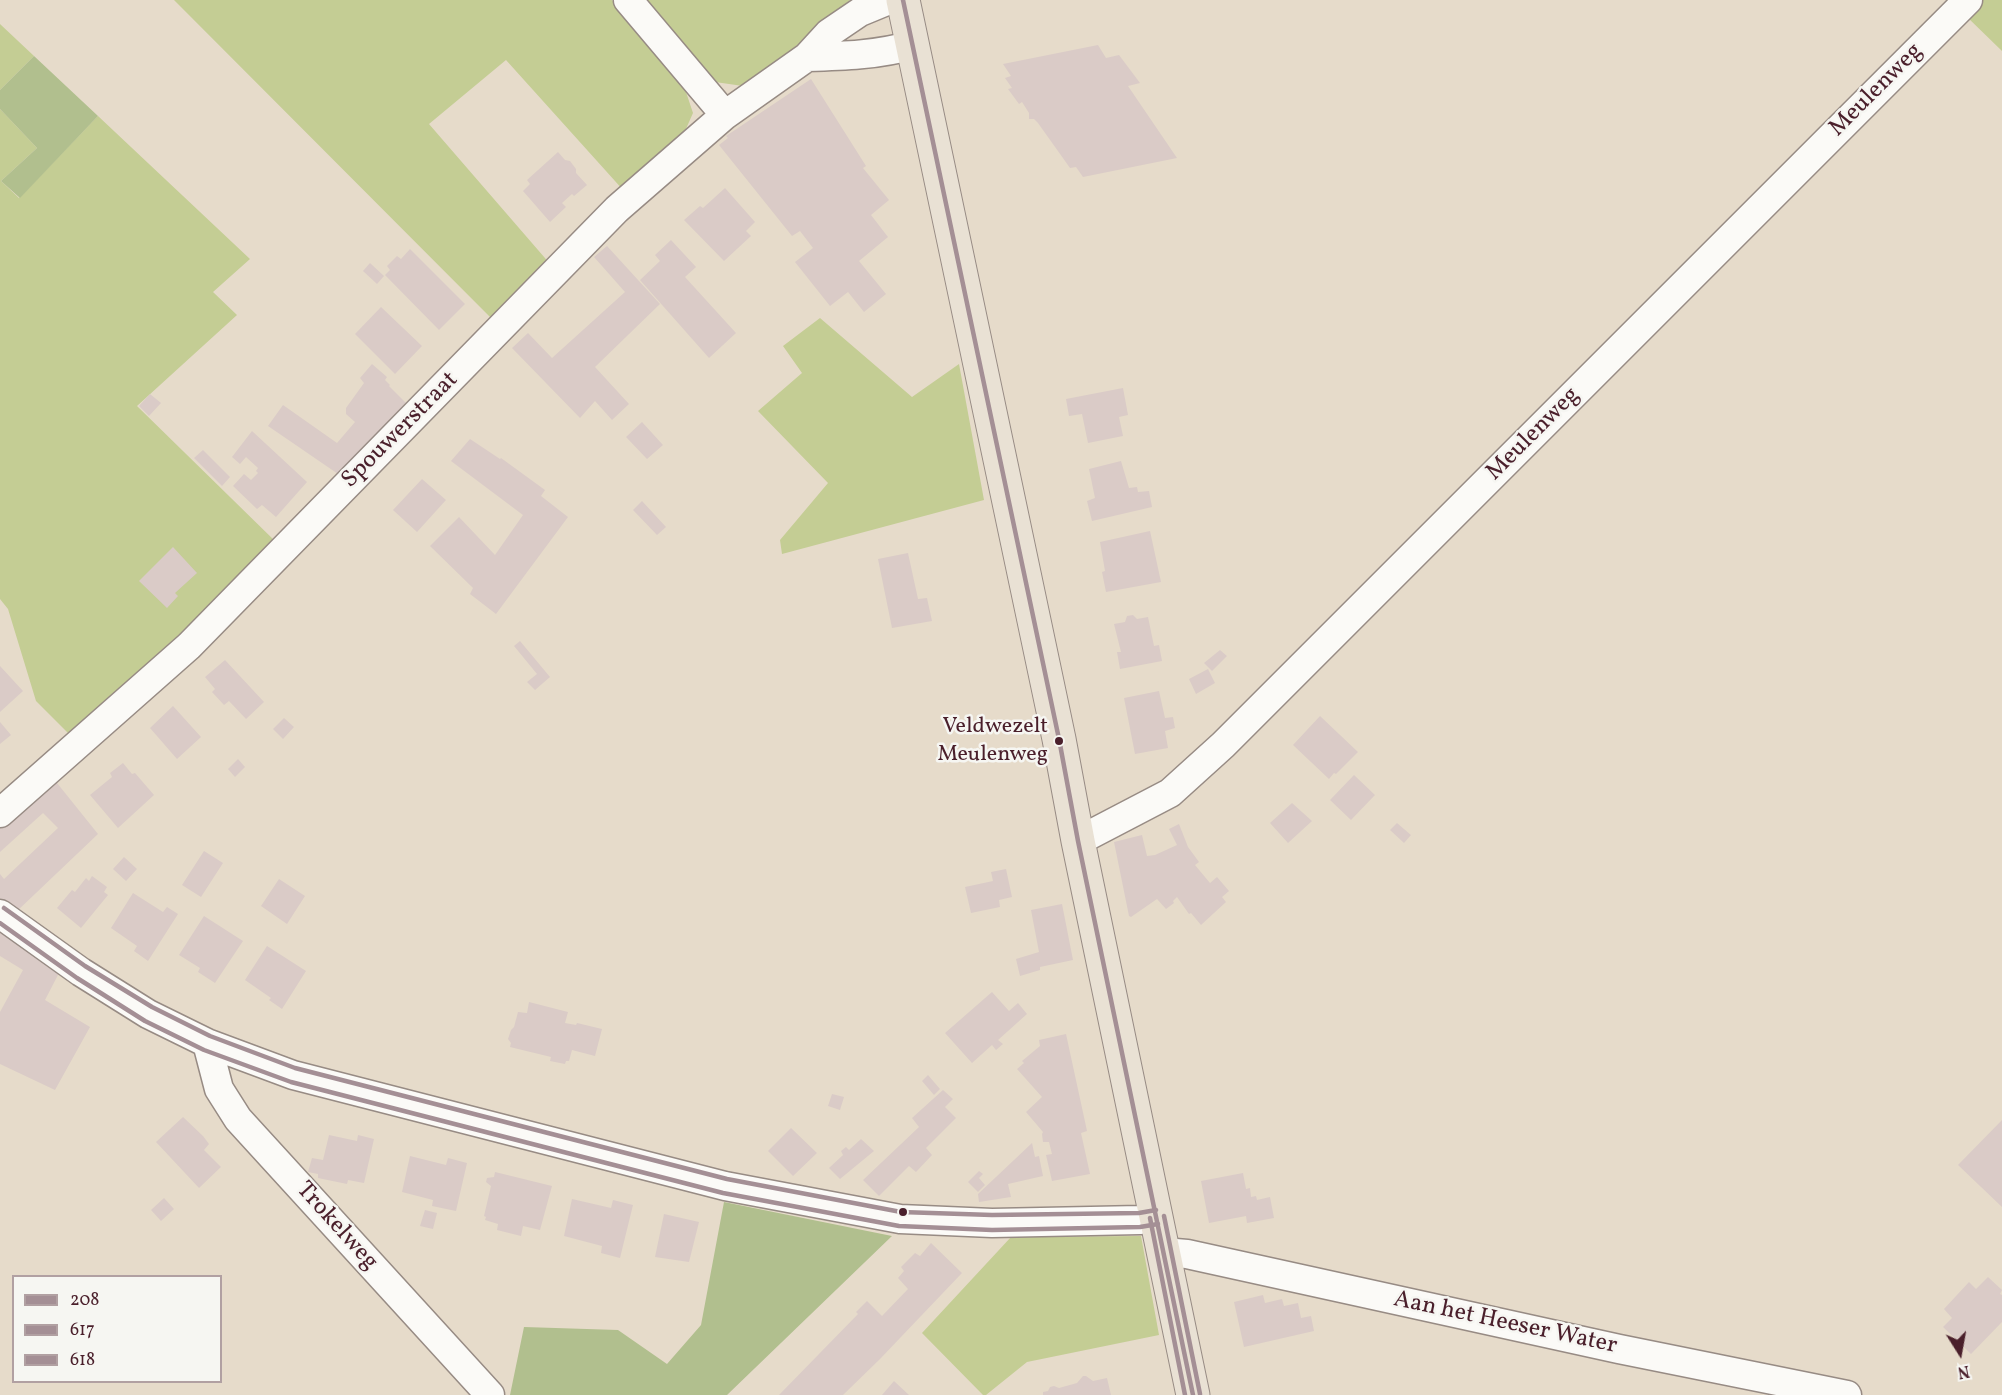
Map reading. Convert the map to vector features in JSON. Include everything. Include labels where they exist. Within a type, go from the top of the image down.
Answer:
[{"type":"main road","points":[[903,0],[1059,739],[1078,842],[1194,1395]]},
{"type":"street","points":[[628,0],[725,115]]},
{"type":"street","name":"Spouwerstraat","points":[[0,813],[189,646],[617,209],[725,115],[807,57],[829,33],[860,12],[889,0]]},
{"type":"street","name":"Meulenweg","points":[[1078,842],[1170,793],[1223,745],[1968,0]]},
{"type":"street","points":[[807,57],[858,56],[913,45]]},
{"type":"street","points":[[0,914],[81,972],[148,1014],[207,1043],[293,1075],[725,1186],[889,1216],[992,1223],[1140,1220],[1157,1217]]},
{"type":"street","name":"Trokelweg","points":[[207,1043],[219,1089],[238,1119],[490,1395]]},
{"type":"street","name":"Aan het Heeser Water","points":[[1164,1252],[1187,1254],[1619,1349],[1847,1395]]},
{"type":"green space","points":[[174,0],[612,0],[686,92],[693,113],[685,131],[624,191],[506,60],[429,124],[551,265],[494,321]]},
{"type":"green space","points":[[645,0],[850,0],[760,77],[743,86],[715,82]]},
{"type":"green space","points":[[1980,0],[2002,0],[2002,51],[1965,15]]},
{"type":"green space","points":[[0,24],[34,56],[0,90]]},
{"type":"green space","points":[[34,56],[98,116],[20,198],[1,181],[37,148],[0,109],[0,90]]},
{"type":"green space","points":[[0,109],[37,148],[1,181],[19,198],[98,116],[250,259],[213,292],[237,315],[137,406],[277,543],[195,622],[70,735],[36,701],[8,609],[0,599]]},
{"type":"green space","points":[[820,318],[912,397],[959,364],[984,500],[782,554],[780,540],[828,483],[758,411],[802,373],[783,346]]},
{"type":"green space","points":[[724,1202],[892,1236],[727,1395],[510,1395],[524,1327],[618,1330],[667,1364],[701,1325]]},
{"type":"green space","points":[[1141,1236],[1159,1335],[1027,1362],[986,1395],[983,1395],[922,1333],[1011,1237]]},
{"type":"building","points":[[1098,45],[1106,58],[1119,55],[1140,83],[1128,86],[1177,158],[1083,177],[1076,167],[1070,168],[1038,123],[1034,119],[1029,119],[1029,113],[1022,102],[1019,104],[1008,89],[1012,88],[1005,78],[1011,76],[1003,64]]},
{"type":"building","points":[[811,79],[866,166],[863,168],[889,200],[871,215],[888,237],[859,261],[886,294],[864,312],[848,292],[830,306],[795,262],[813,248],[800,231],[792,236],[719,145],[728,138],[726,136]]},
{"type":"building","points":[[558,152],[565,160],[570,161],[576,173],[587,185],[562,203],[566,207],[550,222],[523,191],[530,184],[527,180]]},
{"type":"building","points":[[725,188],[755,222],[746,231],[751,236],[724,261],[684,220],[700,206],[703,208]]},
{"type":"building","points":[[671,240],[696,267],[685,277],[736,333],[709,358],[640,280],[660,261],[655,255]]},
{"type":"building","points":[[607,246],[660,304],[595,367],[629,404],[612,420],[595,401],[580,418],[512,348],[528,333],[552,358],[625,292],[594,257]]},
{"type":"building","points":[[410,249],[465,304],[439,330],[385,275],[390,270],[387,266],[397,256],[401,259]]},
{"type":"building","points":[[370,263],[384,276],[377,284],[363,271]]},
{"type":"building","points":[[381,307],[422,346],[395,374],[355,334]]},
{"type":"building","points":[[372,364],[387,377],[385,380],[389,386],[406,403],[341,476],[268,426],[283,405],[337,443],[355,422],[346,414],[346,408],[364,383],[360,378]]},
{"type":"building","points":[[1123,388],[1128,415],[1119,417],[1123,436],[1088,443],[1082,414],[1069,416],[1066,399]]},
{"type":"building","points":[[150,394],[161,403],[149,416],[139,406]]},
{"type":"building","points":[[642,422],[663,445],[647,459],[626,437]]},
{"type":"building","points":[[252,431],[307,482],[276,517],[262,505],[257,509],[233,486],[244,474],[251,480],[258,473],[256,471],[258,468],[246,457],[240,464],[232,457]]},
{"type":"building","points":[[470,439],[545,490],[541,496],[568,517],[496,614],[470,594],[473,588],[430,546],[459,517],[495,555],[523,515],[451,461]]},
{"type":"building","points":[[203,450],[230,477],[222,486],[194,458]]},
{"type":"building","points":[[1121,461],[1129,488],[1137,487],[1138,492],[1149,491],[1152,507],[1092,521],[1087,501],[1095,498],[1089,469]]},
{"type":"building","points":[[422,479],[446,500],[417,532],[393,510]]},
{"type":"building","points":[[642,501],[666,527],[657,535],[633,510]]},
{"type":"building","points":[[1150,531],[1161,582],[1106,592],[1100,542]]},
{"type":"building","points":[[173,547],[197,573],[175,593],[178,596],[167,608],[139,581]]},
{"type":"building","points":[[908,553],[918,599],[927,598],[932,621],[892,628],[878,559]]},
{"type":"building","points":[[1133,615],[1137,619],[1148,617],[1154,646],[1159,645],[1162,661],[1120,669],[1117,652],[1121,652],[1114,624],[1125,622],[1127,616]]},
{"type":"building","points":[[520,641],[550,677],[535,690],[527,682],[537,674],[514,646]]},
{"type":"building","points":[[1220,650],[1227,656],[1212,671],[1204,663]]},
{"type":"building","points":[[225,660],[264,702],[246,719],[229,701],[224,705],[212,692],[215,689],[205,677]]},
{"type":"building","points":[[0,666],[23,691],[0,712]]},
{"type":"building","points":[[1208,669],[1215,683],[1196,694],[1189,679]]},
{"type":"building","points":[[1159,691],[1165,718],[1173,717],[1175,728],[1165,731],[1168,748],[1135,754],[1124,698]]},
{"type":"building","points":[[173,706],[201,737],[177,759],[150,728]]},
{"type":"building","points":[[1320,716],[1358,752],[1329,779],[1293,745]]},
{"type":"building","points":[[284,718],[294,727],[283,739],[273,729]]},
{"type":"building","points":[[0,722],[11,735],[0,744]]},
{"type":"building","points":[[238,759],[245,767],[235,777],[228,769]]},
{"type":"building","points":[[123,763],[154,795],[118,828],[90,795],[112,777],[110,773]]},
{"type":"building","points":[[1354,775],[1375,795],[1351,820],[1330,800]]},
{"type":"building","points":[[53,778],[98,834],[15,913],[0,898],[0,874],[4,879],[58,828],[43,813],[0,852],[0,826]]},
{"type":"building","points":[[1292,803],[1312,821],[1288,843],[1270,823]]},
{"type":"building","points":[[1397,823],[1411,835],[1404,843],[1390,830]]},
{"type":"building","points":[[1179,824],[1188,847],[1199,862],[1195,865],[1210,883],[1217,877],[1229,891],[1222,897],[1226,902],[1201,925],[1191,913],[1189,914],[1177,897],[1174,903],[1166,909],[1157,899],[1131,917],[1129,916],[1114,842],[1142,835],[1147,856],[1155,855],[1177,845],[1169,829]]},
{"type":"building","points":[[204,851],[223,863],[201,897],[182,885]]},
{"type":"building","points":[[124,857],[137,869],[126,881],[113,869]]},
{"type":"building","points":[[1006,869],[1012,897],[999,900],[1000,907],[971,913],[965,887],[993,881],[991,872]]},
{"type":"building","points":[[92,876],[107,887],[104,892],[108,895],[81,928],[57,908],[72,890],[75,892],[86,878],[89,881]]},
{"type":"building","points":[[279,879],[305,896],[287,924],[261,906]]},
{"type":"building","points":[[133,893],[163,912],[167,907],[178,914],[148,961],[134,951],[137,946],[111,928]]},
{"type":"building","points":[[1062,904],[1073,960],[1040,967],[1040,970],[1020,976],[1016,959],[1039,952],[1031,910]]},
{"type":"building","points":[[204,916],[243,941],[215,983],[198,972],[200,968],[179,955]]},
{"type":"building","points":[[0,932],[59,973],[45,1000],[90,1027],[55,1090],[0,1064],[0,1012],[23,970],[0,956]]},
{"type":"building","points":[[267,946],[306,971],[282,1009],[269,1000],[271,998],[245,980]]},
{"type":"building","points":[[992,992],[1009,1011],[1018,1003],[1027,1014],[998,1040],[1003,1044],[996,1050],[992,1045],[972,1063],[945,1033]]},
{"type":"building","points":[[529,1002],[568,1012],[565,1023],[576,1025],[577,1023],[602,1029],[595,1056],[572,1050],[569,1061],[565,1064],[550,1061],[551,1057],[510,1047],[511,1043],[508,1039],[518,1012],[527,1013]]},
{"type":"building","points":[[1066,1034],[1087,1131],[1081,1133],[1090,1174],[1052,1181],[1046,1155],[1052,1154],[1049,1142],[1043,1142],[1043,1132],[1026,1112],[1042,1097],[1017,1069],[1024,1063],[1022,1061],[1040,1046],[1039,1040]]},
{"type":"building","points":[[928,1075],[940,1089],[934,1095],[922,1081]]},
{"type":"building","points":[[943,1090],[953,1099],[945,1107],[956,1118],[926,1148],[932,1155],[916,1172],[909,1166],[879,1196],[863,1180],[919,1127],[912,1118]]},
{"type":"building","points":[[832,1094],[844,1097],[840,1110],[828,1106]]},
{"type":"building","points":[[183,1117],[203,1136],[209,1144],[204,1150],[221,1167],[199,1188],[156,1142]]},
{"type":"building","points":[[2002,1120],[2002,1207],[1958,1165]]},
{"type":"building","points":[[791,1128],[817,1153],[793,1176],[768,1151]]},
{"type":"building","points":[[329,1135],[357,1141],[358,1135],[374,1139],[364,1183],[348,1180],[347,1184],[318,1178],[318,1174],[308,1172],[312,1158],[323,1160]]},
{"type":"building","points":[[861,1139],[874,1151],[840,1179],[829,1168],[843,1155],[841,1151],[846,1147],[849,1150]]},
{"type":"building","points":[[1032,1143],[1035,1157],[1039,1156],[1043,1176],[1008,1184],[1011,1197],[979,1202],[978,1194]]},
{"type":"building","points":[[410,1156],[446,1165],[448,1158],[467,1163],[456,1211],[432,1206],[433,1200],[402,1192]]},
{"type":"building","points":[[979,1171],[983,1174],[979,1178],[985,1185],[978,1192],[968,1182]]},
{"type":"building","points":[[495,1172],[552,1186],[540,1230],[523,1226],[521,1236],[497,1230],[498,1224],[485,1220],[491,1186],[486,1182],[487,1178],[494,1177]]},
{"type":"building","points":[[1243,1173],[1246,1189],[1250,1188],[1251,1197],[1256,1196],[1257,1200],[1270,1197],[1274,1218],[1247,1223],[1246,1216],[1209,1223],[1201,1181]]},
{"type":"building","points":[[164,1198],[174,1209],[161,1221],[151,1210]]},
{"type":"building","points":[[572,1199],[611,1208],[613,1200],[633,1205],[620,1258],[601,1253],[602,1246],[564,1236]]},
{"type":"building","points":[[425,1210],[437,1213],[433,1229],[420,1226]]},
{"type":"building","points":[[664,1214],[699,1222],[689,1262],[655,1257]]},
{"type":"building","points":[[931,1243],[962,1273],[880,1359],[843,1395],[779,1395],[858,1314],[856,1312],[867,1301],[882,1316],[908,1289],[898,1278],[904,1271],[901,1267],[915,1253],[920,1256]]},
{"type":"building","points":[[1988,1277],[2002,1290],[2000,1294],[2002,1295],[2002,1322],[1971,1354],[1943,1327],[1952,1318],[1944,1309],[1969,1282],[1976,1289]]},
{"type":"building","points":[[1263,1295],[1265,1303],[1282,1299],[1284,1306],[1298,1303],[1301,1318],[1311,1316],[1314,1331],[1244,1347],[1234,1302]]},
{"type":"building","points":[[1083,1376],[1093,1381],[1107,1378],[1111,1395],[1043,1395],[1043,1392],[1048,1391],[1050,1387],[1059,1388],[1077,1383]]},
{"type":"building","points":[[894,1381],[909,1395],[882,1395]]},
{"type":"transit line","name":"208","points":[[903,0],[1059,739],[1193,1395]]},
{"type":"transit line","name":"618","points":[[4,908],[85,966],[152,1007],[210,1036],[295,1068],[727,1179],[901,1212],[992,1215],[1139,1213],[1156,1210]]},
{"type":"transit line","name":"617","points":[[0,923],[77,978],[145,1021],[204,1050],[291,1082],[723,1193],[899,1226],[992,1230],[1140,1227],[1158,1224]]},
{"type":"transit line","name":"618","points":[[1164,1216],[1200,1394]]},
{"type":"transit line","name":"617","points":[[1150,1218],[1185,1395]]},
{"type":"place","name":"Veldwezelt Meulenweg","points":[[1059,741]]}]
